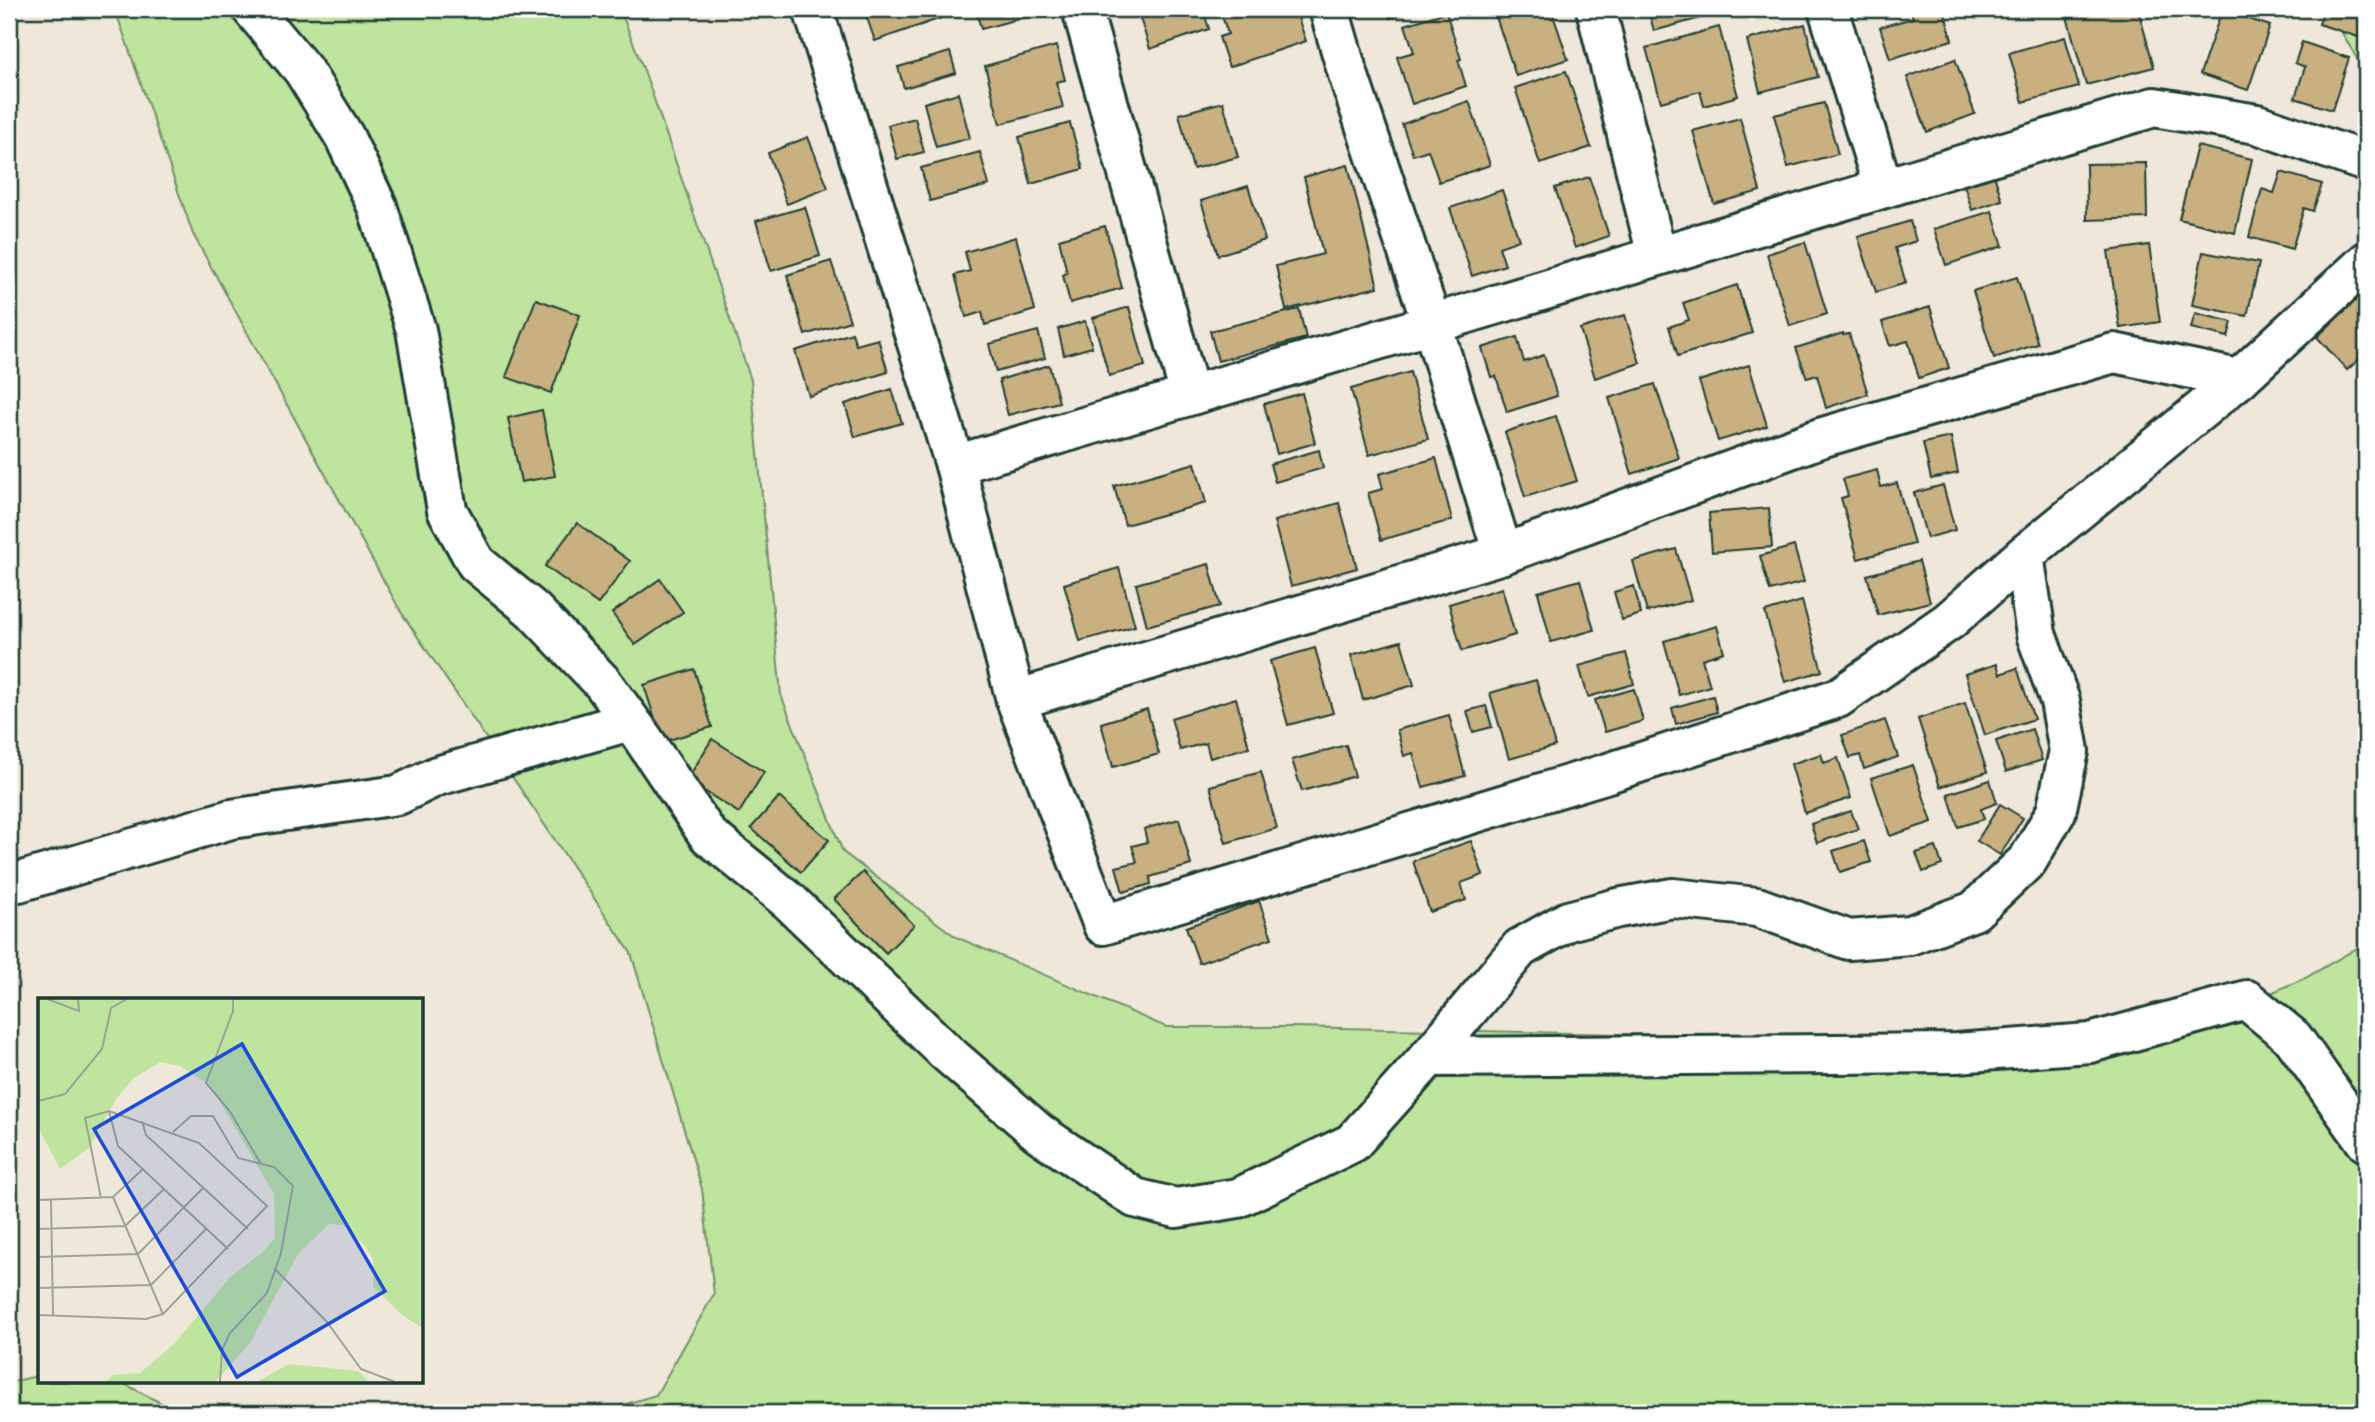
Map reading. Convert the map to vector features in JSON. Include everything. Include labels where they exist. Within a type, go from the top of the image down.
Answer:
[{"type":"street","points":[[252,9],[303,70],[344,136],[377,206],[416,330],[447,510],[476,563],[533,610],[602,682],[708,835],[789,901],[947,1053],[1039,1133],[1136,1198],[1177,1208],[1238,1198],[1352,1143],[1429,1057],[1520,948],[1568,921],[1674,898],[1757,907],[1849,940],[1910,935],[1973,911],[2028,860],[2056,812],[2069,751],[2060,701],[2036,634],[2024,555]]},
{"type":"street","points":[[813,9],[955,465],[1016,700],[1103,925],[1608,773],[1838,698],[1949,621],[2024,555],[2239,379],[2366,262]]},
{"type":"street","points":[[1082,9],[1190,395]]},
{"type":"street","points":[[1329,9],[1347,71],[1432,324],[1503,554]]},
{"type":"street","points":[[1596,9],[1657,256]]},
{"type":"street","points":[[1828,9],[1883,187]]},
{"type":"street","points":[[955,465],[2154,107],[2257,124],[2366,162]]},
{"type":"street","points":[[1016,700],[1503,554],[1820,438],[2114,353],[2239,379]]},
{"type":"street","points":[[9,882],[19,882],[231,819],[398,795],[437,776],[630,721]]},
{"type":"street","points":[[1429,1057],[1956,1054],[2090,1043],[2246,1000],[2293,1038],[2366,1142]]},
{"type":"green space","points":[[115,9],[620,9],[645,73],[751,380],[781,695],[843,852],[956,937],[1166,1027],[1295,1027],[1804,1038],[2053,1038],[2210,1020],[2307,977],[2366,943],[2366,1413],[596,1413],[656,1395],[714,1294],[702,1189],[631,953],[401,612],[193,234]]},
{"type":"green space","points":[[2328,9],[2366,9],[2366,74]]},
{"type":"green space","points":[[38,1376],[38,1384],[125,1384],[180,1413],[9,1413],[9,1383]]},
{"type":"building","points":[[864,9],[942,9],[944,17],[875,41]]},
{"type":"building","points":[[976,9],[1035,9],[1036,14],[981,29]]},
{"type":"building","points":[[1137,9],[1203,9],[1209,29],[1150,49]]},
{"type":"building","points":[[1295,9],[1306,41],[1229,67],[1219,37],[1228,34],[1220,10]]},
{"type":"building","points":[[1387,9],[1416,9],[1390,18]]},
{"type":"building","points":[[1523,9],[1551,9],[1568,59],[1516,76],[1496,17]]},
{"type":"building","points":[[1648,9],[1702,9],[1704,17],[1654,31]]},
{"type":"building","points":[[1910,9],[1944,9],[1952,40],[1890,59],[1880,27],[1913,18]]},
{"type":"building","points":[[2083,9],[2138,9],[2154,67],[2086,85],[2066,13]]},
{"type":"building","points":[[2324,9],[2366,9],[2364,39],[2319,24]]},
{"type":"building","points":[[2222,10],[2270,26],[2248,90],[2200,74]]},
{"type":"building","points":[[1446,12],[1461,59],[1458,60],[1466,86],[1412,104],[1397,57],[1414,52],[1405,25]]},
{"type":"building","points":[[1805,24],[1818,77],[1760,92],[1747,40]]},
{"type":"building","points":[[1719,27],[1738,96],[1704,106],[1700,91],[1661,102],[1646,48]]},
{"type":"building","points":[[2065,37],[2079,87],[2023,102],[2009,53]]},
{"type":"building","points":[[2302,42],[2349,58],[2332,110],[2295,98],[2305,67],[2295,63]]},
{"type":"building","points":[[1056,46],[1065,80],[1056,82],[1063,107],[1000,124],[985,66]]},
{"type":"building","points":[[950,52],[956,73],[904,88],[898,67]]},
{"type":"building","points":[[1955,59],[1975,114],[1927,132],[1907,77]]},
{"type":"building","points":[[1566,71],[1591,147],[1540,164],[1515,88]]},
{"type":"building","points":[[958,93],[970,138],[936,147],[924,103]]},
{"type":"building","points":[[1469,101],[1490,165],[1439,182],[1428,150],[1413,155],[1402,124]]},
{"type":"building","points":[[1223,102],[1238,157],[1193,169],[1179,114]]},
{"type":"building","points":[[1824,103],[1838,154],[1788,167],[1774,115]]},
{"type":"building","points":[[915,118],[924,152],[897,159],[888,125]]},
{"type":"building","points":[[1740,118],[1760,191],[1714,204],[1693,131]]},
{"type":"building","points":[[1070,123],[1083,169],[1031,184],[1019,137]]},
{"type":"building","points":[[808,137],[828,188],[787,204],[768,153]]},
{"type":"building","points":[[2197,146],[2252,159],[2235,233],[2179,219]]},
{"type":"building","points":[[980,152],[989,185],[930,201],[921,168]]},
{"type":"building","points":[[2146,163],[2147,218],[2087,220],[2086,164]]},
{"type":"building","points":[[1348,165],[1378,287],[1286,310],[1276,266],[1323,254],[1304,177]]},
{"type":"building","points":[[2281,172],[2322,184],[2313,211],[2304,208],[2292,249],[2249,237],[2262,189],[2274,193]]},
{"type":"building","points":[[1994,175],[2002,200],[1972,210],[1964,185]]},
{"type":"building","points":[[1589,177],[1609,236],[1575,248],[1555,188]]},
{"type":"building","points":[[1248,186],[1265,240],[1218,255],[1201,201]]},
{"type":"building","points":[[1502,190],[1519,240],[1499,247],[1505,265],[1472,276],[1450,208]]},
{"type":"building","points":[[805,207],[820,256],[771,271],[756,221]]},
{"type":"building","points":[[1992,211],[2003,246],[1946,265],[1934,229]]},
{"type":"building","points":[[1910,221],[1916,241],[1895,248],[1906,283],[1876,292],[1858,237]]},
{"type":"building","points":[[1105,226],[1122,288],[1070,303],[1063,275],[1067,273],[1059,239]]},
{"type":"building","points":[[1016,237],[1035,310],[985,325],[982,312],[966,317],[955,275],[970,271],[965,252]]},
{"type":"building","points":[[1805,242],[1827,314],[1790,326],[1767,254]]},
{"type":"building","points":[[2149,245],[2160,322],[2120,328],[2108,251]]},
{"type":"building","points":[[2203,252],[2259,263],[2247,316],[2192,305]]},
{"type":"building","points":[[831,261],[850,321],[805,335],[787,275]]},
{"type":"building","points":[[2017,277],[2038,344],[1994,358],[1973,291]]},
{"type":"building","points":[[1737,285],[1752,333],[1678,356],[1669,327],[1689,320],[1683,303]]},
{"type":"building","points":[[2366,291],[2366,353],[2347,370],[2317,337]]},
{"type":"building","points":[[536,299],[580,315],[551,393],[506,377]]},
{"type":"building","points":[[1129,307],[1145,366],[1109,376],[1093,318]]},
{"type":"building","points":[[1930,307],[1949,368],[1919,378],[1908,341],[1890,346],[1882,322]]},
{"type":"building","points":[[1299,309],[1306,338],[1218,361],[1210,331]]},
{"type":"building","points":[[2195,313],[2232,322],[2228,337],[2191,328]]},
{"type":"building","points":[[1625,315],[1640,363],[1595,378],[1580,329]]},
{"type":"building","points":[[1085,321],[1092,347],[1064,355],[1058,329]]},
{"type":"building","points":[[1038,331],[1045,358],[996,372],[989,344]]},
{"type":"building","points":[[852,333],[856,345],[878,339],[888,372],[809,396],[795,351]]},
{"type":"building","points":[[1843,333],[1849,334],[1868,394],[1826,408],[1817,375],[1807,378],[1796,348]]},
{"type":"building","points":[[1517,337],[1524,362],[1544,355],[1557,396],[1507,412],[1496,376],[1491,377],[1482,348]]},
{"type":"building","points":[[1049,365],[1059,402],[1008,415],[999,380]]},
{"type":"building","points":[[1749,365],[1767,426],[1718,441],[1699,381]]},
{"type":"building","points":[[1410,372],[1428,439],[1369,455],[1351,389]]},
{"type":"building","points":[[1655,384],[1679,458],[1632,474],[1609,398]]},
{"type":"building","points":[[892,389],[902,423],[855,437],[845,404]]},
{"type":"building","points":[[1302,393],[1315,443],[1277,454],[1264,404]]},
{"type":"building","points":[[542,410],[555,476],[521,482],[508,418]]},
{"type":"building","points":[[1556,416],[1577,481],[1525,497],[1505,432]]},
{"type":"building","points":[[1951,437],[1958,473],[1931,479],[1923,443]]},
{"type":"building","points":[[1319,450],[1323,468],[1275,482],[1270,464]]},
{"type":"building","points":[[1436,458],[1452,520],[1381,540],[1368,493],[1383,489],[1379,474]]},
{"type":"building","points":[[1195,463],[1206,503],[1125,525],[1114,486]]},
{"type":"building","points":[[1877,470],[1881,487],[1897,483],[1914,544],[1858,559],[1841,498],[1848,496],[1843,479]]},
{"type":"building","points":[[1943,485],[1955,530],[1927,538],[1914,493]]},
{"type":"building","points":[[1339,503],[1357,568],[1291,586],[1274,521]]},
{"type":"building","points":[[1769,508],[1772,547],[1712,552],[1709,513]]},
{"type":"building","points":[[577,523],[630,561],[598,604],[545,566]]},
{"type":"building","points":[[1794,546],[1804,582],[1770,591],[1760,556]]},
{"type":"building","points":[[1676,549],[1691,600],[1647,612],[1633,561]]},
{"type":"building","points":[[1919,561],[1930,602],[1878,615],[1867,575]]},
{"type":"building","points":[[1209,564],[1220,606],[1147,626],[1136,584]]},
{"type":"building","points":[[1119,568],[1135,626],[1080,641],[1064,584]]},
{"type":"building","points":[[660,579],[683,612],[635,645],[612,613]]},
{"type":"building","points":[[1580,580],[1594,630],[1551,642],[1538,592]]},
{"type":"building","points":[[1634,586],[1641,614],[1622,620],[1614,592]]},
{"type":"building","points":[[1502,588],[1515,635],[1462,651],[1449,604]]},
{"type":"building","points":[[1802,601],[1822,671],[1785,682],[1765,612]]},
{"type":"building","points":[[1717,626],[1724,652],[1702,659],[1710,686],[1679,695],[1664,641]]},
{"type":"building","points":[[1401,641],[1414,685],[1363,700],[1351,655]]},
{"type":"building","points":[[1315,648],[1333,713],[1288,725],[1270,661]]},
{"type":"building","points":[[1626,653],[1634,684],[1588,697],[1579,666]]},
{"type":"building","points":[[1997,664],[2000,674],[2017,668],[2034,719],[1985,735],[1965,674]]},
{"type":"building","points":[[694,669],[712,727],[662,742],[644,685]]},
{"type":"building","points":[[1536,680],[1555,746],[1509,759],[1490,693]]},
{"type":"building","points":[[1634,689],[1643,721],[1605,732],[1595,700]]},
{"type":"building","points":[[1713,696],[1717,712],[1676,724],[1672,708]]},
{"type":"building","points":[[1236,698],[1249,747],[1210,758],[1206,743],[1180,750],[1171,718]]},
{"type":"building","points":[[1965,703],[1987,772],[1940,787],[1918,719]]},
{"type":"building","points":[[1486,706],[1492,727],[1473,732],[1467,711]]},
{"type":"building","points":[[1147,709],[1159,754],[1113,767],[1101,723]]},
{"type":"building","points":[[1449,715],[1465,776],[1423,787],[1413,753],[1404,756],[1397,730]]},
{"type":"building","points":[[1885,720],[1898,757],[1864,769],[1860,755],[1850,758],[1842,735]]},
{"type":"building","points":[[2032,729],[2042,760],[2006,772],[1996,741]]},
{"type":"building","points":[[712,739],[764,772],[739,813],[687,780]]},
{"type":"building","points":[[1346,745],[1355,776],[1302,791],[1292,760]]},
{"type":"building","points":[[1821,754],[1824,763],[1838,758],[1851,798],[1805,813],[1791,764]]},
{"type":"building","points":[[1913,765],[1932,822],[1890,836],[1871,778]]},
{"type":"building","points":[[1261,772],[1277,828],[1226,843],[1210,786]]},
{"type":"building","points":[[1990,780],[1997,803],[1981,809],[1984,819],[1958,827],[1948,794]]},
{"type":"building","points":[[779,797],[829,840],[801,872],[751,828]]},
{"type":"building","points":[[2000,804],[2023,818],[2000,855],[1977,841]]},
{"type":"building","points":[[1851,811],[1858,829],[1817,843],[1811,824]]},
{"type":"building","points":[[1179,819],[1191,865],[1150,877],[1151,884],[1123,892],[1116,867],[1137,862],[1132,846],[1147,842],[1144,829]]},
{"type":"building","points":[[1471,841],[1483,875],[1461,883],[1466,900],[1430,912],[1413,861]]},
{"type":"building","points":[[1864,841],[1871,862],[1840,872],[1833,851]]},
{"type":"building","points":[[1936,847],[1942,865],[1923,872],[1916,853]]},
{"type":"building","points":[[863,872],[914,925],[886,953],[834,899]]},
{"type":"building","points":[[1259,901],[1272,938],[1199,963],[1186,927]]}]
